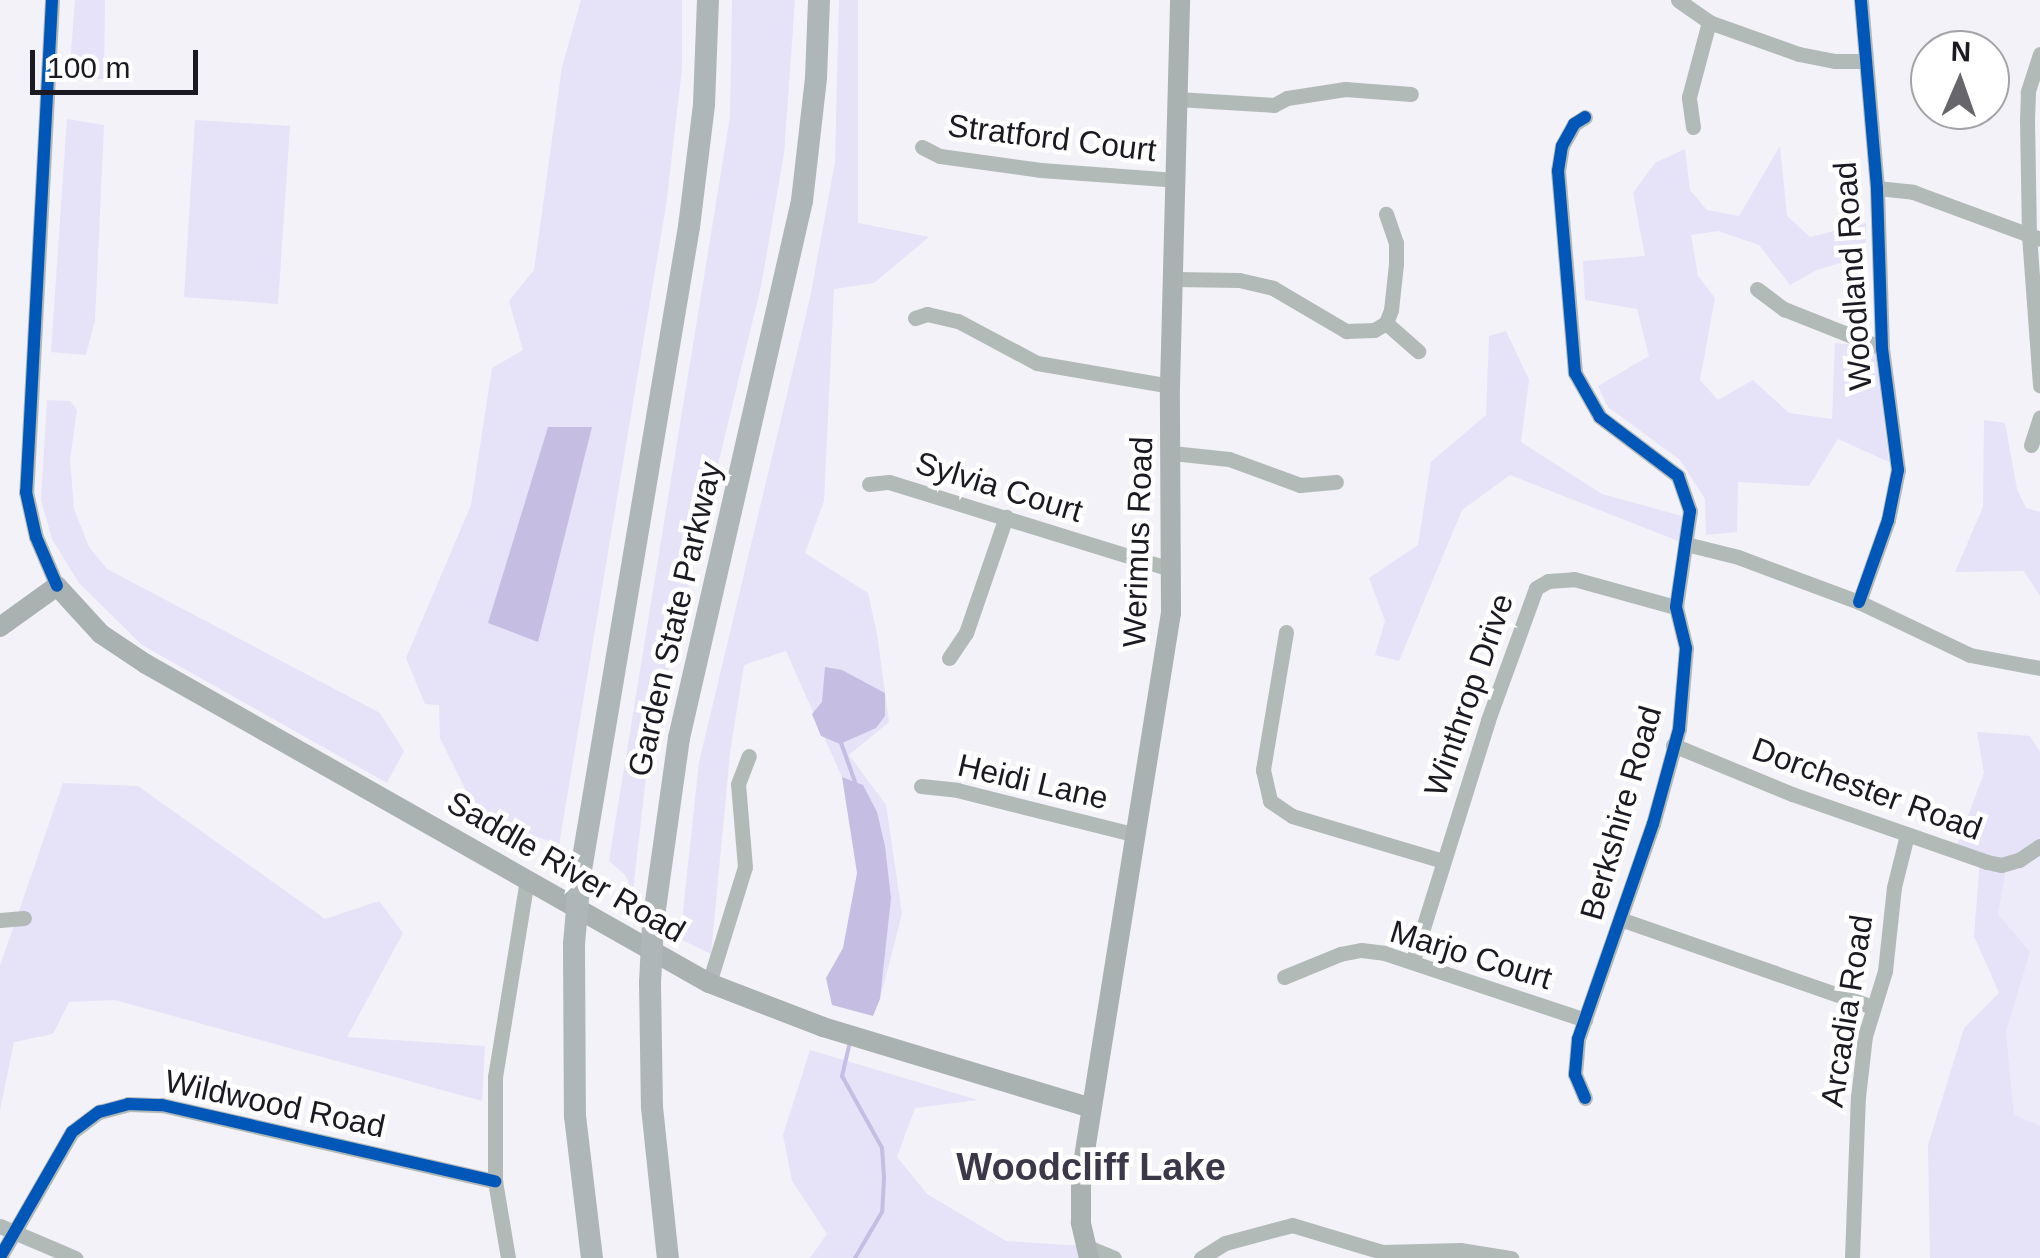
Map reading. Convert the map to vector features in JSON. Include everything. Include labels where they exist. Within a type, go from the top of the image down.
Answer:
[{"type":"highway","name":"Garden State Parkway","points":[[592,1258],[575,1116],[574,944],[580,876],[689,226],[704,104],[708,0]]},
{"type":"highway","name":"Garden State Parkway","points":[[668,1258],[654,1146],[650,982],[654,923],[679,738],[802,202],[816,78],[819,0]]},
{"type":"main road","name":"Werimus Road","points":[[1087,1252],[1080,1199],[1091,1108],[1132,834],[1168,640],[1180,0]]},
{"type":"main road","points":[[0,627],[57,586]]},
{"type":"main road","name":"Saddle River Road","points":[[57,586],[80,616],[137,658],[709,982],[824,1028],[1091,1108]]},
{"type":"street","points":[[52,0],[26,492],[36,537],[57,586]]},
{"type":"street","points":[[1678,0],[1709,22],[1798,54],[1835,61],[1864,61]]},
{"type":"street","name":"Woodland Road","points":[[1859,602],[1896,491],[1882,348],[1877,188],[1861,0]]},
{"type":"street","points":[[1694,127],[1689,97],[1709,22]]},
{"type":"street","points":[[2040,54],[2028,92],[2040,386]]},
{"type":"street","points":[[1177,99],[1274,105],[1287,98],[1345,89],[1411,94]]},
{"type":"street","name":"Berkshire Road","points":[[1585,117],[1574,124],[1562,146],[1558,171],[1575,373],[1600,417],[1678,476],[1690,511],[1676,607],[1686,648],[1686,672],[1673,745],[1653,824],[1574,1058],[1585,1098]]},
{"type":"street","name":"Stratford Court","points":[[922,147],[940,156],[1041,170],[1176,180]]},
{"type":"street","points":[[1877,188],[1913,192],[2034,237]]},
{"type":"street","points":[[1386,214],[1396,243],[1396,264],[1386,323]]},
{"type":"street","points":[[1174,279],[1239,280],[1274,288],[1346,331],[1360,333],[1386,323]]},
{"type":"street","points":[[1757,289],[1784,310],[1882,348]]},
{"type":"street","points":[[915,318],[927,314],[958,321],[1037,364],[1170,386]]},
{"type":"street","points":[[1386,323],[1418,352]]},
{"type":"street","points":[[2031,446],[2040,417]]},
{"type":"street","points":[[1172,453],[1230,460],[1300,485],[1336,482]]},
{"type":"street","name":"Sylvia Court","points":[[869,484],[890,482],[1170,569]]},
{"type":"street","points":[[948,658],[966,633],[1006,517]]},
{"type":"street","points":[[1686,544],[1738,556],[1859,602],[1970,655],[2040,668]]},
{"type":"street","name":"Winthrop Drive","points":[[1413,960],[1536,588],[1548,580],[1574,580],[1676,607]]},
{"type":"street","points":[[1286,632],[1262,770],[1270,801],[1292,816],[1444,862]]},
{"type":"street","name":"Dorchester Road","points":[[1673,745],[1907,834],[2001,865],[2040,846]]},
{"type":"street","points":[[709,982],[745,868],[738,784],[749,756]]},
{"type":"street","name":"Heidi Lane","points":[[921,786],[957,790],[1132,834]]},
{"type":"street","name":"Arcadia Road","points":[[1852,1258],[1858,1097],[1872,1007],[1885,971],[1897,872],[1907,834]]},
{"type":"street","points":[[508,1258],[495,1182],[498,1039],[528,880]]},
{"type":"street","points":[[0,920],[24,918]]},
{"type":"street","points":[[1620,919],[1872,1007]]},
{"type":"street","name":"Marjo Court","points":[[1284,977],[1361,950],[1413,960],[1584,1020]]},
{"type":"street","name":"Wildwood Road","points":[[0,1256],[7,1228],[72,1132],[99,1112],[128,1104],[162,1105],[495,1182]]},
{"type":"street","points":[[1201,1258],[1226,1243],[1292,1225],[1382,1252],[1460,1250],[1511,1258]]},
{"type":"street","points":[[7,1228],[75,1258]]},
{"type":"street","points":[[1087,1252],[1114,1258]]},
{"type":"shaded area","points":[[75,0],[105,0],[104,79],[69,78]]},
{"type":"shaded area","points":[[581,0],[682,0],[682,69],[666,206],[559,845],[478,815],[440,738],[439,705],[425,704],[406,658],[471,505],[492,368],[523,350],[509,301],[534,270],[562,67]]},
{"type":"shaded area","points":[[732,0],[795,0],[784,154],[761,286],[649,751],[633,891],[625,875],[609,861],[730,117]]},
{"type":"shaded area","points":[[839,0],[858,0],[858,223],[929,237],[874,283],[834,289],[824,501],[805,553],[868,593],[877,634],[889,722],[849,755],[886,805],[902,914],[880,999],[884,952],[863,785],[842,777],[786,651],[744,665],[730,753],[711,954],[680,939],[699,762],[810,298],[835,162]]},
{"type":"shaded area","points":[[67,119],[104,125],[95,320],[86,355],[51,352]]},
{"type":"shaded area","points":[[195,120],[290,126],[278,304],[184,297]]},
{"type":"shaded area","points":[[1780,146],[1787,216],[1810,237],[1866,223],[1866,255],[1817,270],[1790,285],[1759,245],[1718,231],[1691,235],[1698,276],[1715,298],[1700,380],[1718,400],[1753,380],[1789,413],[1832,419],[1835,343],[1875,347],[1889,462],[1838,439],[1809,486],[1738,482],[1737,532],[1706,535],[1705,499],[1680,460],[1608,407],[1598,386],[1649,356],[1637,309],[1585,300],[1583,261],[1645,256],[1633,193],[1655,163],[1685,149],[1690,190],[1707,210],[1739,216]]},
{"type":"shaded area","points":[[1506,331],[1529,380],[1521,442],[1602,494],[1689,518],[1686,544],[1510,475],[1462,510],[1399,661],[1375,655],[1385,621],[1369,578],[1418,545],[1431,462],[1486,415],[1489,336]]},
{"type":"shaded area","points":[[47,400],[70,401],[77,410],[70,459],[74,509],[89,547],[107,569],[380,713],[404,751],[387,783],[142,645],[79,583],[52,539],[41,500]]},
{"type":"shaded area","points":[[1984,420],[2005,423],[2017,489],[2026,508],[2040,512],[2040,596],[2024,571],[1955,572],[1983,507]]},
{"type":"shaded area","points":[[548,427],[592,427],[538,642],[488,623]]},
{"type":"shaded area","points":[[825,667],[842,670],[885,693],[885,716],[876,728],[840,744],[821,736],[812,714],[822,702]]},
{"type":"shaded area","points":[[1977,732],[2030,736],[2040,752],[2040,846],[2007,864],[1998,914],[2030,952],[2006,1032],[2014,1115],[2040,1126],[2040,1258],[1930,1258],[1928,1145],[1964,1028],[1999,993],[1974,936],[1980,861],[1954,853],[1984,773]]},
{"type":"shaded area","points":[[842,777],[863,785],[877,812],[885,846],[891,898],[880,999],[873,1016],[832,1005],[826,978],[843,948],[857,873]]},
{"type":"shaded area","points":[[63,783],[138,786],[325,919],[379,901],[403,933],[347,1037],[485,1046],[482,1101],[115,1000],[69,1002],[53,1034],[14,1042],[0,1110],[0,966]]},
{"type":"shaded area","points":[[2040,846],[2040,1126],[2014,1116],[2006,1032],[2030,952],[1998,914],[2007,864]]},
{"type":"shaded area","points":[[810,1050],[978,1100],[915,1108],[897,1157],[927,1194],[1006,1241],[1085,1246],[1089,1258],[810,1258],[827,1234],[792,1181],[783,1135]]},
{"type":"waterway","points":[[840,740],[855,782]]},
{"type":"waterway","points":[[849,1046],[842,1076],[882,1148],[884,1178],[882,1212],[855,1258]]},
{"type":"cycle path","points":[[52,0],[26,492],[36,537],[57,586]]},
{"type":"cycle path","points":[[1859,602],[1888,520],[1898,470],[1882,348],[1877,188],[1861,0]]},
{"type":"cycle path","points":[[1585,117],[1574,124],[1562,146],[1558,171],[1575,373],[1600,417],[1678,476],[1690,511],[1676,607],[1686,648],[1679,729],[1653,824],[1578,1039],[1575,1074],[1585,1098]]},
{"type":"cycle path","points":[[0,1257],[72,1132],[99,1112],[128,1104],[162,1105],[495,1181]]},
{"type":"district","name":"Woodcliff Lake","points":[[1091,1168]]}]
